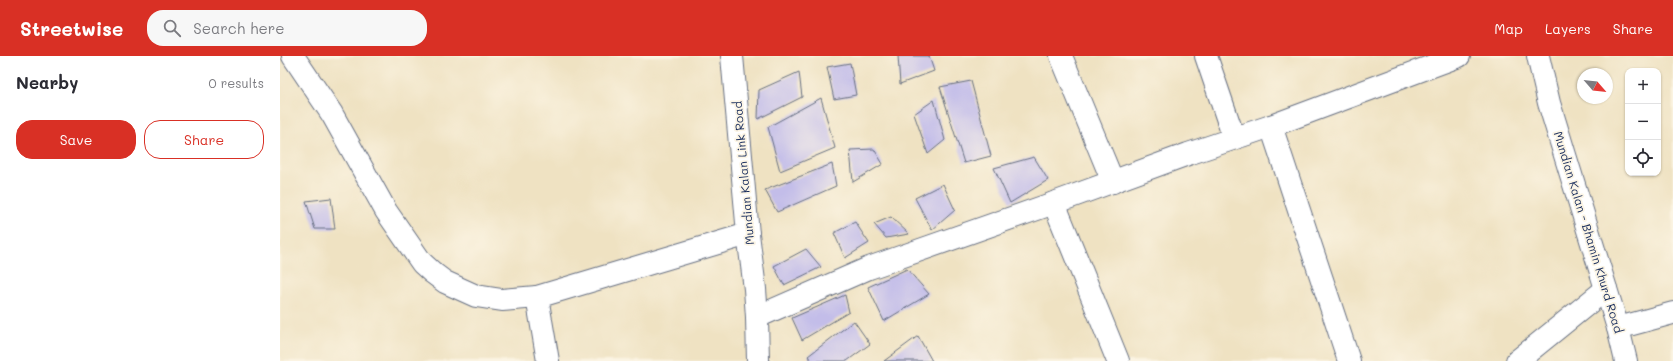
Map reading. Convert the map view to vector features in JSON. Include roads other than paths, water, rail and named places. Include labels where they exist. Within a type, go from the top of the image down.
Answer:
[{"type":"street","points":[[293,56],[332,114],[386,211],[422,263],[445,282],[476,296],[502,300],[537,297],[748,234]]},
{"type":"street","name":"Mundian Kalan Link Road","points":[[732,56],[748,234],[755,289],[758,361]]},
{"type":"street","points":[[1061,56],[1113,182]]},
{"type":"street","points":[[1206,56],[1234,138]]},
{"type":"street","points":[[757,317],[869,268],[1271,126],[1459,56]]},
{"type":"street","name":"Mundian Kalan - Bhamin Khurd Road","points":[[1538,56],[1550,103],[1618,328],[1626,361]]},
{"type":"street","points":[[1271,126],[1349,361]]},
{"type":"street","points":[[1054,203],[1118,361]]},
{"type":"street","points":[[1517,361],[1606,289]]},
{"type":"street","points":[[537,297],[548,361]]},
{"type":"street","points":[[1618,328],[1673,313]]}]
